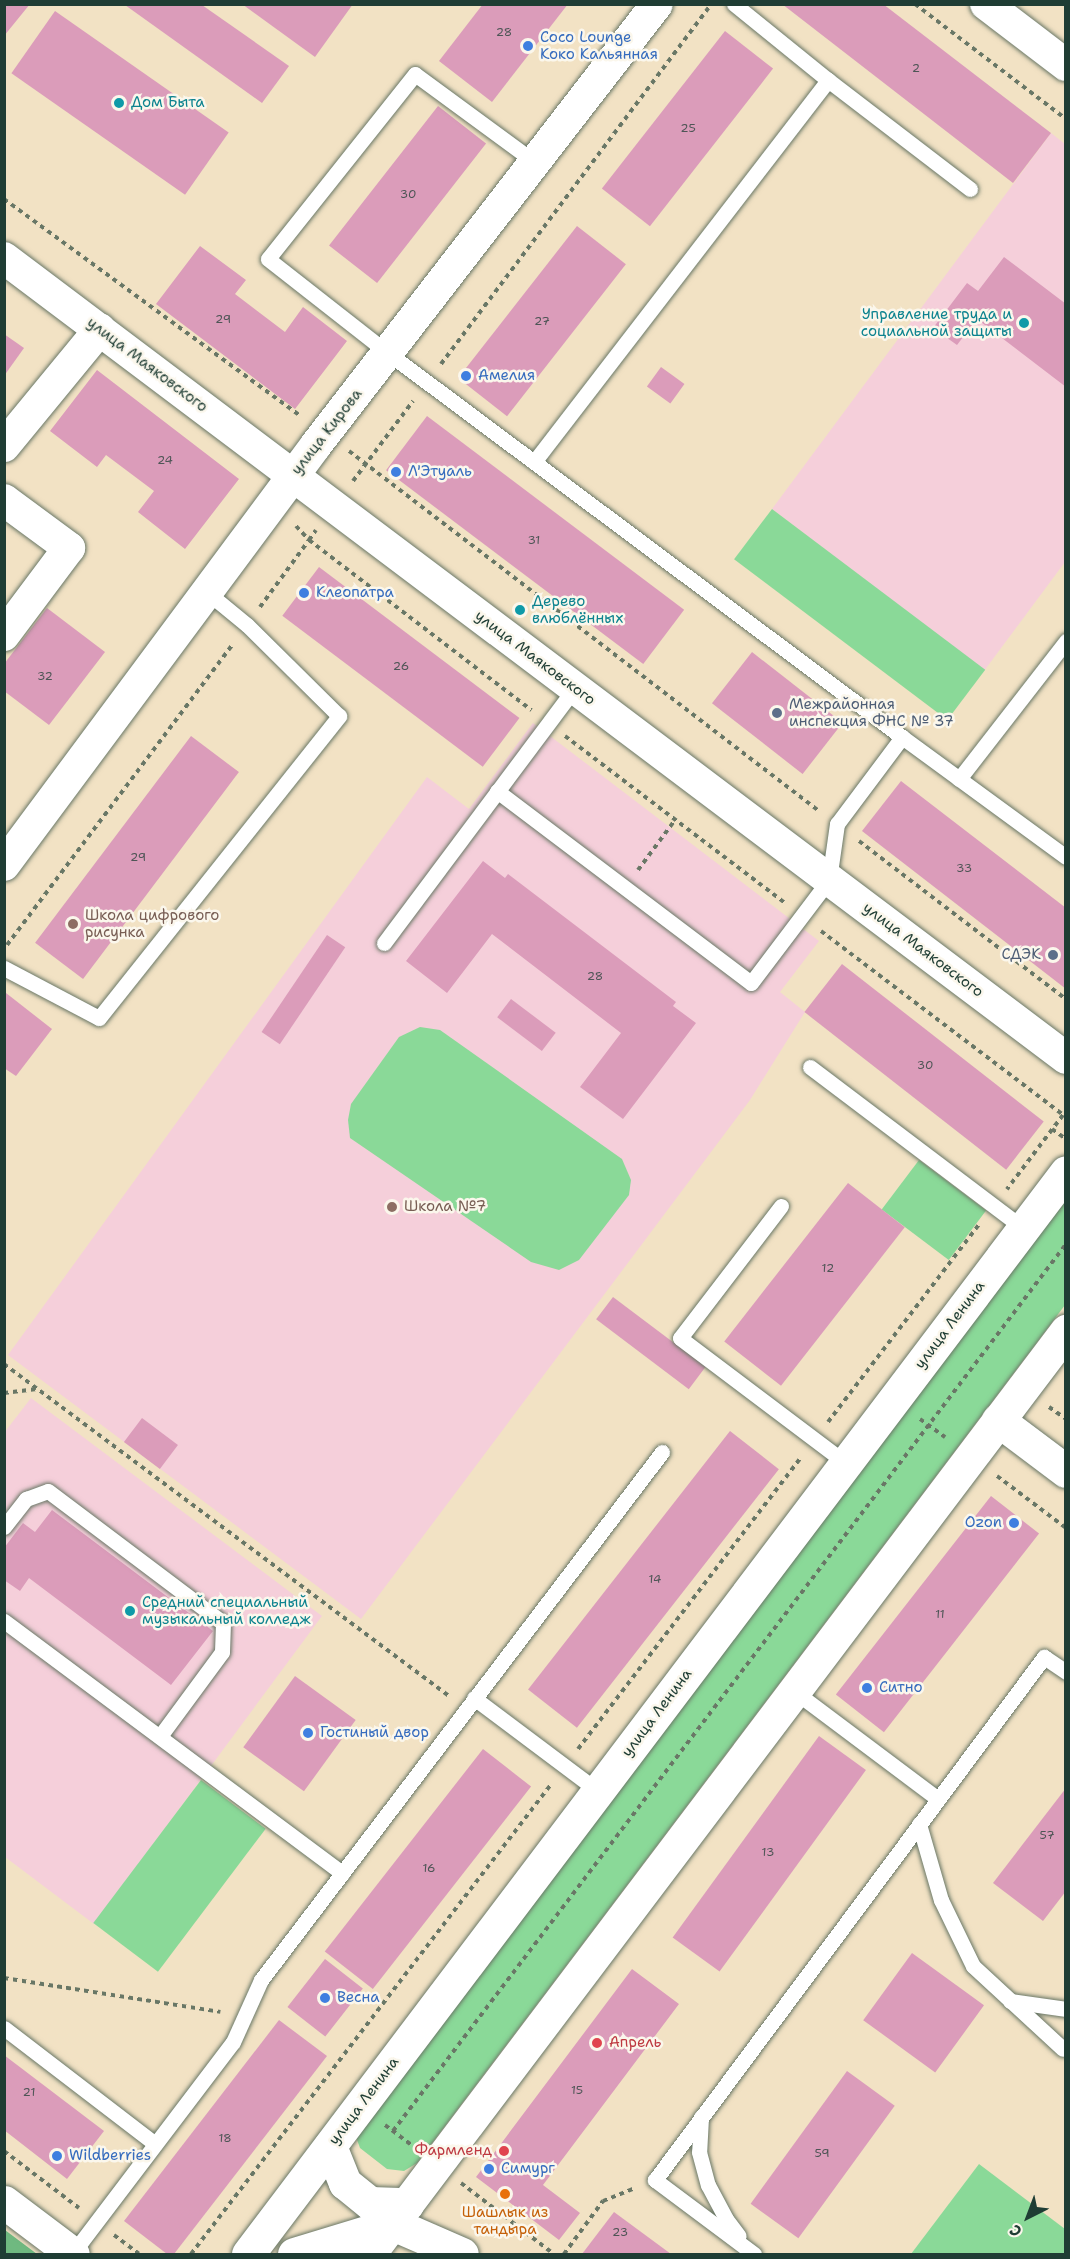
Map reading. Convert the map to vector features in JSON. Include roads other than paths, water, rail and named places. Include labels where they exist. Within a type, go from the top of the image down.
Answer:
[{"type":"main road","name":"улица Ленина","points":[[248,2254],[1065,1172]]},
{"type":"main road","points":[[369,2254],[1065,1331]]},
{"type":"main road","points":[[998,1420],[1065,1471]]},
{"type":"main road","points":[[330,2146],[345,2183],[370,2203],[400,2214],[462,2254]]},
{"type":"main road","points":[[4,2202],[73,2254]]},
{"type":"main road","points":[[294,2254],[400,2214]]},
{"type":"street","name":"улица Кирова","points":[[4,865],[325,434],[657,4]]},
{"type":"street","points":[[986,4],[1065,65]]},
{"type":"street","name":"улица Маяковского","points":[[4,258],[1065,1058]]},
{"type":"street","points":[[4,446],[100,329]]},
{"type":"street","points":[[4,500],[69,548],[4,635]]},
{"type":"lane","points":[[734,4],[828,80],[970,189]]},
{"type":"lane","points":[[536,163],[415,74],[268,259],[388,353],[1065,857]]},
{"type":"lane","points":[[534,462],[828,80]]},
{"type":"lane","points":[[4,968],[99,1018],[339,716],[247,625],[207,592]]},
{"type":"lane","points":[[959,779],[1065,641]]},
{"type":"lane","points":[[384,942],[575,688]]},
{"type":"lane","points":[[497,791],[751,983],[829,880],[837,824],[902,737]]},
{"type":"lane","points":[[810,1067],[1023,1228]]},
{"type":"lane","points":[[781,1206],[680,1338],[846,1463]]},
{"type":"lane","points":[[73,2254],[233,2042],[261,1980],[662,1452]]},
{"type":"lane","points":[[4,1527],[26,1499],[48,1491],[223,1623],[222,1652],[159,1736]]},
{"type":"lane","points":[[4,1620],[342,1873]]},
{"type":"lane","points":[[753,2254],[655,2180],[1044,1657],[1065,1672]]},
{"type":"lane","points":[[794,1691],[938,1799]]},
{"type":"lane","points":[[470,1704],[565,1766],[598,1791]]},
{"type":"lane","points":[[919,1824],[941,1900],[974,1966],[1063,2049]]},
{"type":"lane","points":[[1010,2001],[1065,2008]]},
{"type":"lane","points":[[4,2028],[155,2144]]},
{"type":"lane","points":[[702,2117],[699,2152],[708,2185],[726,2219],[753,2254]]},
{"type":"place","name":"Coco Lounge Коко Кальянная","points":[[528,46]]},
{"type":"place","name":"Дом Быта","points":[[119,103]]},
{"type":"place","name":"Управление труда и социальной защиты","points":[[1024,323]]},
{"type":"place","name":"Амелия","points":[[466,376]]},
{"type":"place","name":"Л'Этуаль","points":[[396,472]]},
{"type":"place","name":"Клеопатра","points":[[304,593]]},
{"type":"place","name":"Дерево влюблённых","points":[[520,610]]},
{"type":"place","name":"Межрайонная инспекция ФНС № 37","points":[[777,713]]},
{"type":"place","name":"Школа цифрового рисунка","points":[[73,924]]},
{"type":"place","name":"СДЭК","points":[[1053,955]]},
{"type":"place","name":"Школа №7","points":[[392,1207]]},
{"type":"place","name":"Ozon","points":[[1014,1523]]},
{"type":"place","name":"Средний специальный музыкальный колледж","points":[[130,1611]]},
{"type":"place","name":"Ситно","points":[[867,1688]]},
{"type":"place","name":"Гостиный двор","points":[[308,1733]]},
{"type":"place","name":"Весна","points":[[325,1998]]},
{"type":"place","name":"Апрель","points":[[597,2043]]},
{"type":"place","name":"Фармленд","points":[[504,2151]]},
{"type":"place","name":"Wildberries","points":[[57,2156]]},
{"type":"place","name":"Симург","points":[[489,2169]]},
{"type":"place","name":"Шашлык из тандыра","points":[[505,2194]]}]
